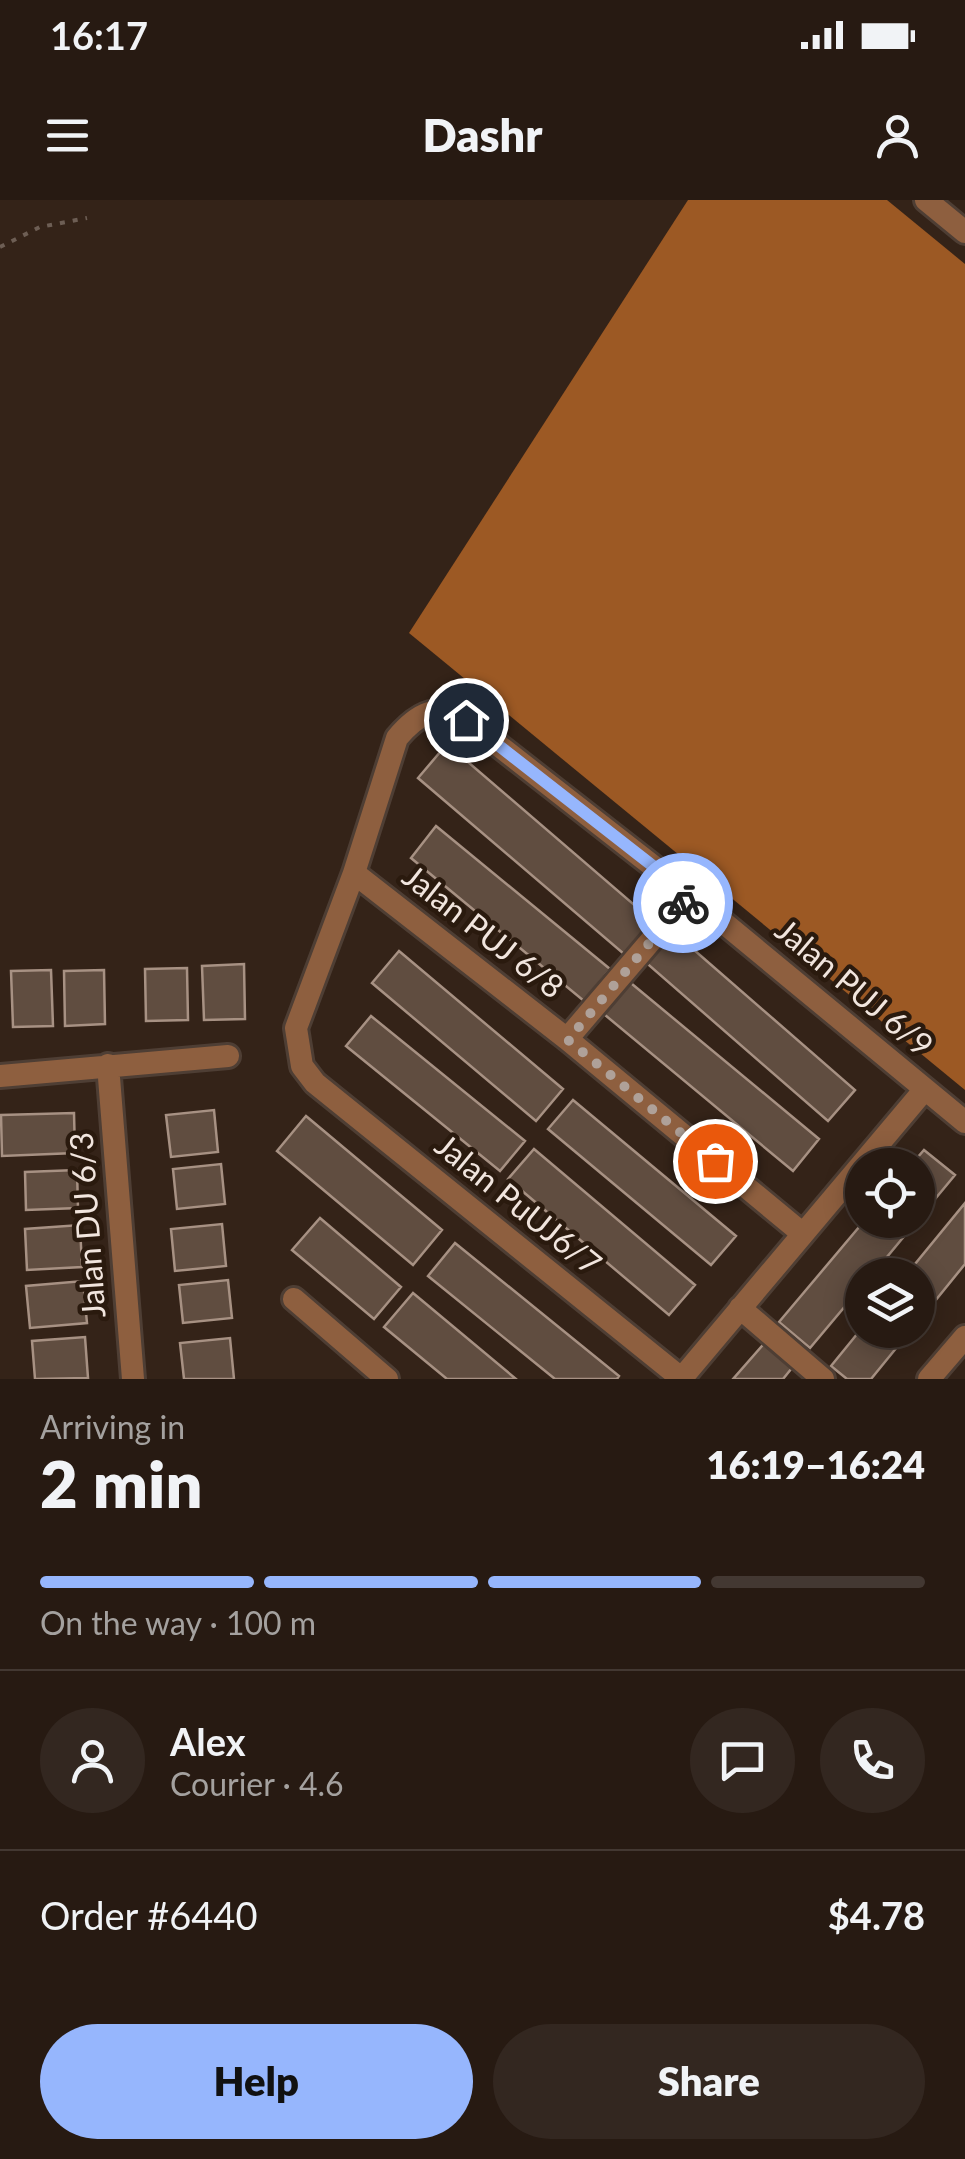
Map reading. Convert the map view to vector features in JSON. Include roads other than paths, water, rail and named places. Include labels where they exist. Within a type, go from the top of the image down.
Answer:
[{"type":"street","points":[[926,200],[964,230]]},
{"type":"street","name":"Jalan PUJ 6/9","points":[[354,873],[397,738],[431,710],[442,709],[466,720],[690,895],[965,1122]]},
{"type":"street","name":"Jalan PUJ 6/8","points":[[354,873],[568,1040],[803,1234]]},
{"type":"street","name":"Jalan PuUJ6/7","points":[[354,873],[296,1028],[302,1066],[315,1083],[681,1379]]},
{"type":"street","points":[[568,1040],[690,895]]},
{"type":"street","points":[[0,1076],[228,1056]]},
{"type":"street","name":"Jalan DU 6/3","points":[[108,1066],[133,1379]]},
{"type":"street","points":[[681,1379],[925,1089]]},
{"type":"street","points":[[294,1299],[387,1379]]},
{"type":"street","points":[[740,1308],[823,1379]]},
{"type":"street","points":[[929,1379],[965,1336]]}]
